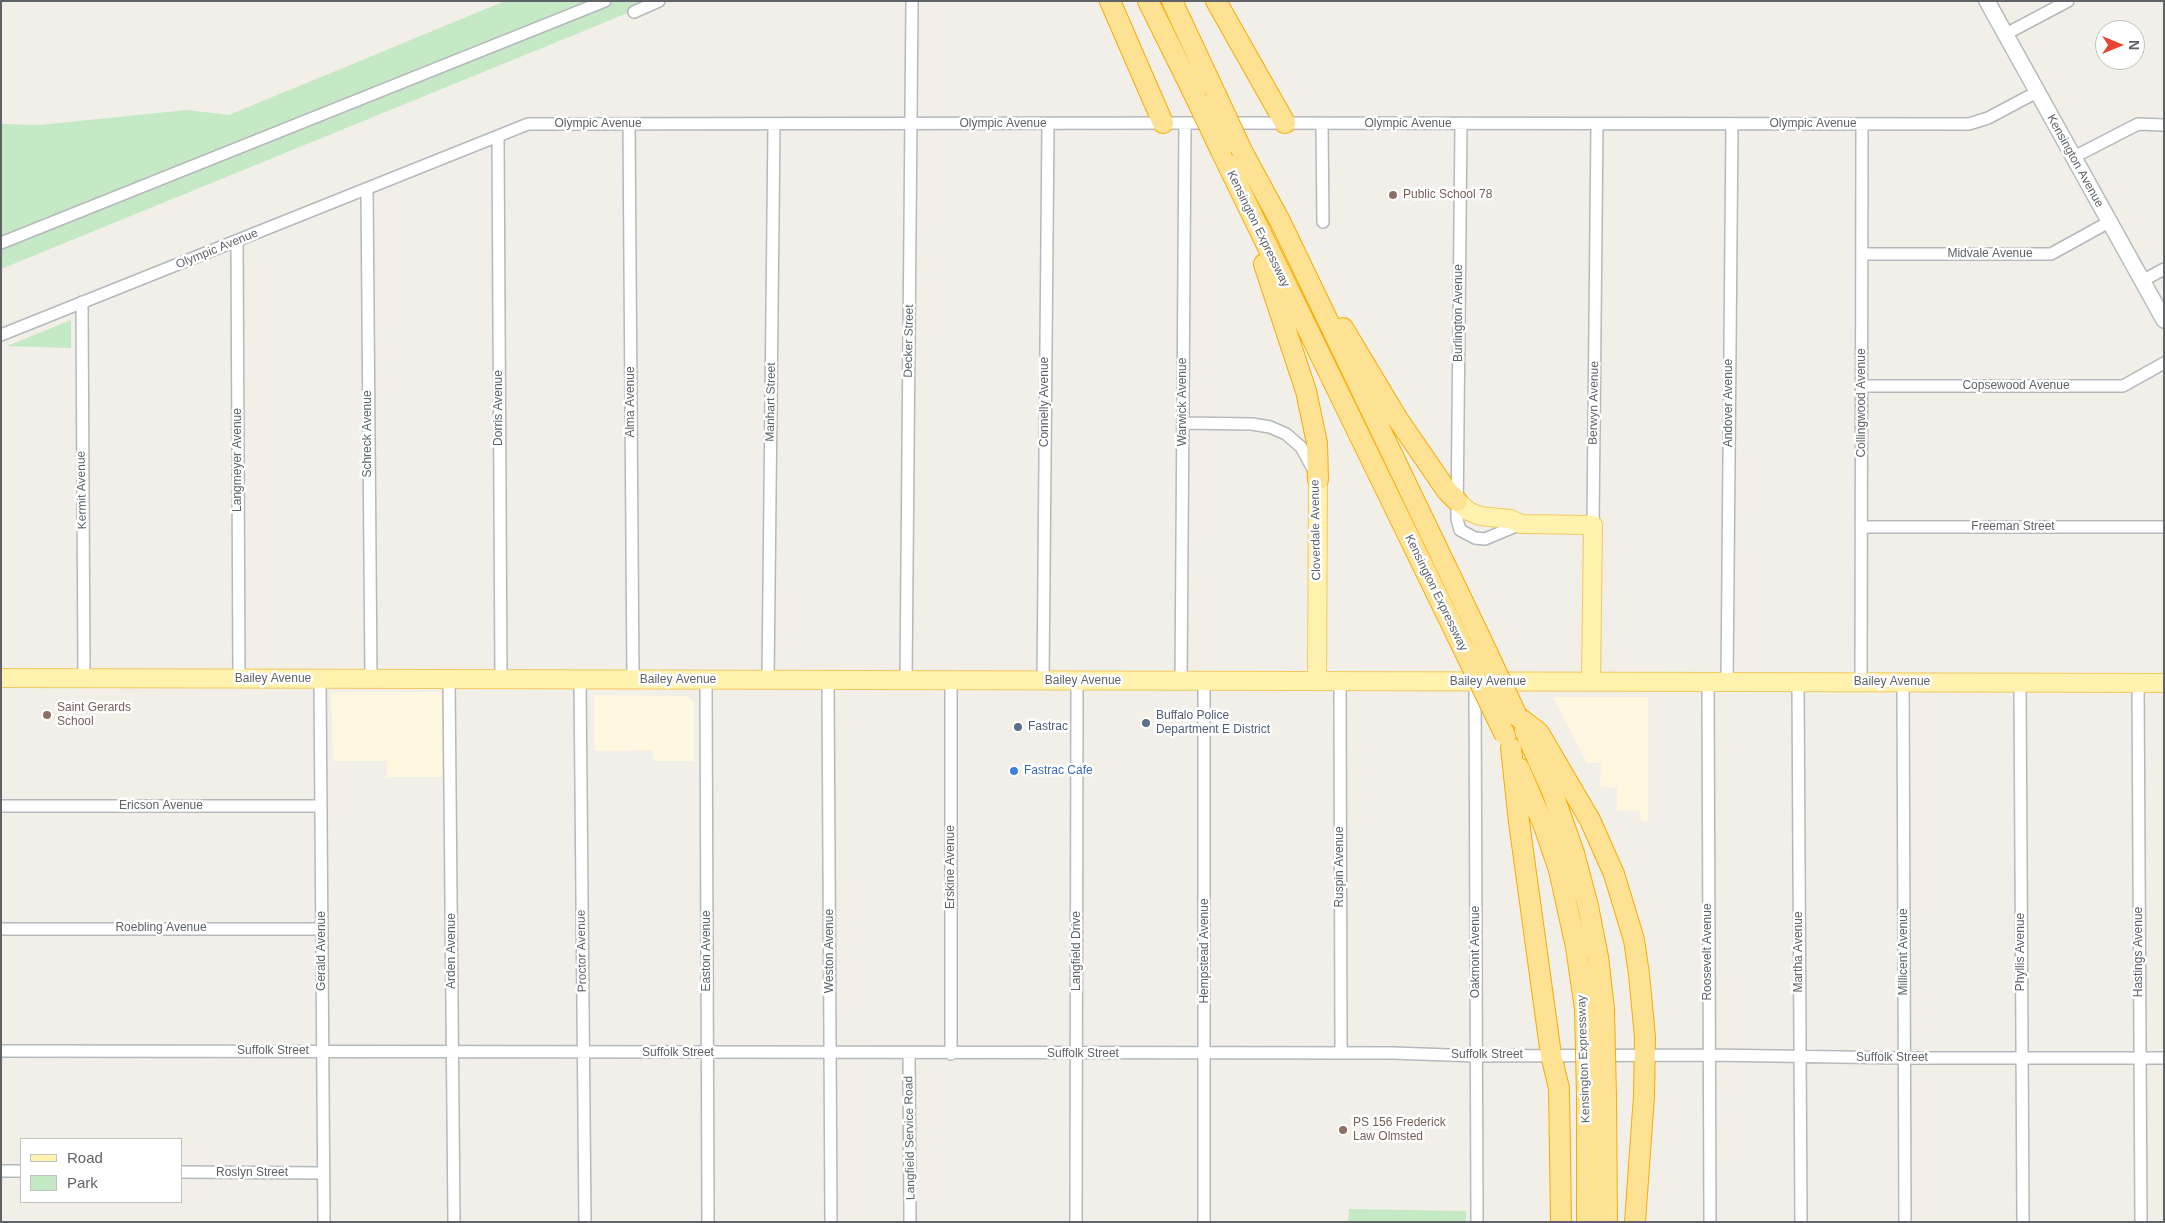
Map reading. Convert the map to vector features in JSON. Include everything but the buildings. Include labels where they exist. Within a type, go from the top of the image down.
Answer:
[{"type":"highway","points":[[1110,1],[1163,123]]},
{"type":"highway","name":"Kensington Expressway","points":[[1148,1],[1238,189],[1521,738],[1552,791],[1576,862],[1590,914],[1598,957],[1604,1009],[1587,1222]]},
{"type":"highway","name":"Kensington Expressway","points":[[1172,1],[1242,151],[1280,221],[1469,638],[1517,716],[1544,826],[1558,870],[1576,948],[1596,1096],[1607,1222]]},
{"type":"highway","points":[[1216,1],[1286,123]]},
{"type":"highway","points":[[1238,189],[1306,391],[1317,442],[1318,480]]},
{"type":"highway","points":[[1280,221],[1397,418],[1447,491],[1457,501]]},
{"type":"highway","points":[[1521,738],[1590,820],[1604,847],[1623,900],[1634,940],[1644,1022],[1644,1105],[1635,1222]]},
{"type":"highway","points":[[1521,738],[1520,831],[1551,1055],[1560,1101],[1561,1222]]},
{"type":"main road","name":"Cloverdale Avenue","points":[[1317,682],[1318,480]]},
{"type":"main road","points":[[1457,501],[1468,511],[1480,516],[1510,519],[1521,524],[1593,524]]},
{"type":"main road","name":"Berwyn Avenue","points":[[1591,682],[1593,524]]},
{"type":"main road","name":"Bailey Avenue","points":[[1,678],[2164,683]]},
{"type":"street","points":[[1,243],[605,1]]},
{"type":"street","points":[[634,12],[659,1]]},
{"type":"street","name":"Decker Street","points":[[906,680],[912,1]]},
{"type":"street","name":"Kensington Avenue","points":[[1987,1],[2164,320]]},
{"type":"street","points":[[2006,34],[2068,1]]},
{"type":"street","name":"Olympic Avenue","points":[[1,335],[498,136],[534,124],[1286,123],[1862,125],[1974,123],[2037,92]]},
{"type":"street","name":"Warwick Avenue","points":[[1181,681],[1185,123]]},
{"type":"street","name":"Alma Avenue","points":[[628,124],[633,680]]},
{"type":"street","name":"Manhart Street","points":[[768,680],[774,124]]},
{"type":"street","name":"Connelly Avenue","points":[[1043,681],[1048,124]]},
{"type":"street","points":[[1322,124],[1323,222]]},
{"type":"street","name":"Burlington Avenue","points":[[1457,501],[1461,124]]},
{"type":"street","name":"Berwyn Avenue","points":[[1593,524],[1597,124]]},
{"type":"street","name":"Andover Avenue","points":[[1727,682],[1732,124]]},
{"type":"street","points":[[2074,157],[2138,124],[2164,125]]},
{"type":"street","name":"Collingwood Avenue","points":[[1861,682],[1862,125]]},
{"type":"street","name":"Dorris Avenue","points":[[498,136],[501,680]]},
{"type":"street","name":"Schreck Avenue","points":[[367,189],[372,679]]},
{"type":"street","name":"Midvale Avenue","points":[[1862,254],[2051,254],[2109,222]]},
{"type":"street","name":"Langmeyer Avenue","points":[[237,241],[239,679]]},
{"type":"street","points":[[2142,281],[2164,269]]},
{"type":"street","name":"Kermit Avenue","points":[[82,302],[84,678]]},
{"type":"street","name":"Copsewood Avenue","points":[[1862,386],[2123,386],[2164,363]]},
{"type":"street","name":"Cloverdale Avenue","points":[[1183,423],[1252,424],[1270,427],[1286,434],[1301,447],[1318,480]]},
{"type":"street","name":"Freeman Street","points":[[1862,527],[2164,527]]},
{"type":"street","name":"Gerald Avenue","points":[[320,679],[324,1222]]},
{"type":"street","name":"Arden Avenue","points":[[449,680],[454,1222]]},
{"type":"street","name":"Proctor Avenue","points":[[580,680],[585,1222]]},
{"type":"street","name":"Easton Avenue","points":[[706,680],[708,1222]]},
{"type":"street","name":"Weston Avenue","points":[[828,680],[831,1222]]},
{"type":"street","name":"Erskine Avenue","points":[[951,681],[951,1054]]},
{"type":"street","name":"Langfield Drive","points":[[1076,1222],[1077,681]]},
{"type":"street","name":"Hempstead Avenue","points":[[1204,681],[1204,1222]]},
{"type":"street","name":"Ruspin Avenue","points":[[1340,682],[1341,1053]]},
{"type":"street","name":"Oakmont Avenue","points":[[1475,682],[1477,1222]]},
{"type":"street","name":"Roosevelt Avenue","points":[[1708,682],[1710,1222]]},
{"type":"street","name":"Martha Avenue","points":[[1798,682],[1801,1222]]},
{"type":"street","name":"Millicent Avenue","points":[[1904,682],[1905,1222]]},
{"type":"street","name":"Phyllis Avenue","points":[[2020,682],[2023,1222]]},
{"type":"street","name":"Hastings Avenue","points":[[2138,683],[2141,1222]]},
{"type":"street","name":"Ericson Avenue","points":[[1,806],[321,806]]},
{"type":"street","name":"Roebling Avenue","points":[[1,929],[322,929]]},
{"type":"street","name":"Suffolk Street","points":[[1,1051],[830,1054],[1341,1053],[1476,1056],[1709,1055],[1904,1058],[2164,1058]]},
{"type":"street","name":"Langfield Service Road","points":[[909,1054],[910,1222]]},
{"type":"street","points":[[1,1171],[20,1171]]},
{"type":"street","name":"Roslyn Street","points":[[182,1172],[323,1173]]},
{"type":"shaded area","points":[[331,692],[442,692],[442,777],[387,777],[387,761],[333,761]]},
{"type":"shaded area","points":[[594,695],[687,696],[694,702],[694,761],[654,761],[652,750],[594,751]]},
{"type":"shaded area","points":[[1553,697],[1648,697],[1648,821],[1641,821],[1640,811],[1617,810],[1617,788],[1600,787],[1601,763],[1587,763]]},
{"type":"green space","points":[[505,1],[657,1],[1,269],[1,124],[39,125],[187,110],[229,115]]},
{"type":"green space","points":[[71,320],[71,348],[7,346]]},
{"type":"green space","points":[[1349,1209],[1466,1211],[1466,1222],[1348,1222]]},
{"type":"place","name":"Public School 78","points":[[1393,195]]},
{"type":"place","name":"Saint Gerards School","points":[[47,715]]},
{"type":"place","name":"Buffalo Police Department E District","points":[[1146,723]]},
{"type":"place","name":"Fastrac","points":[[1018,727]]},
{"type":"place","name":"Fastrac Cafe","points":[[1014,771]]},
{"type":"place","name":"PS 156 Frederick Law Olmsted","points":[[1343,1130]]}]
